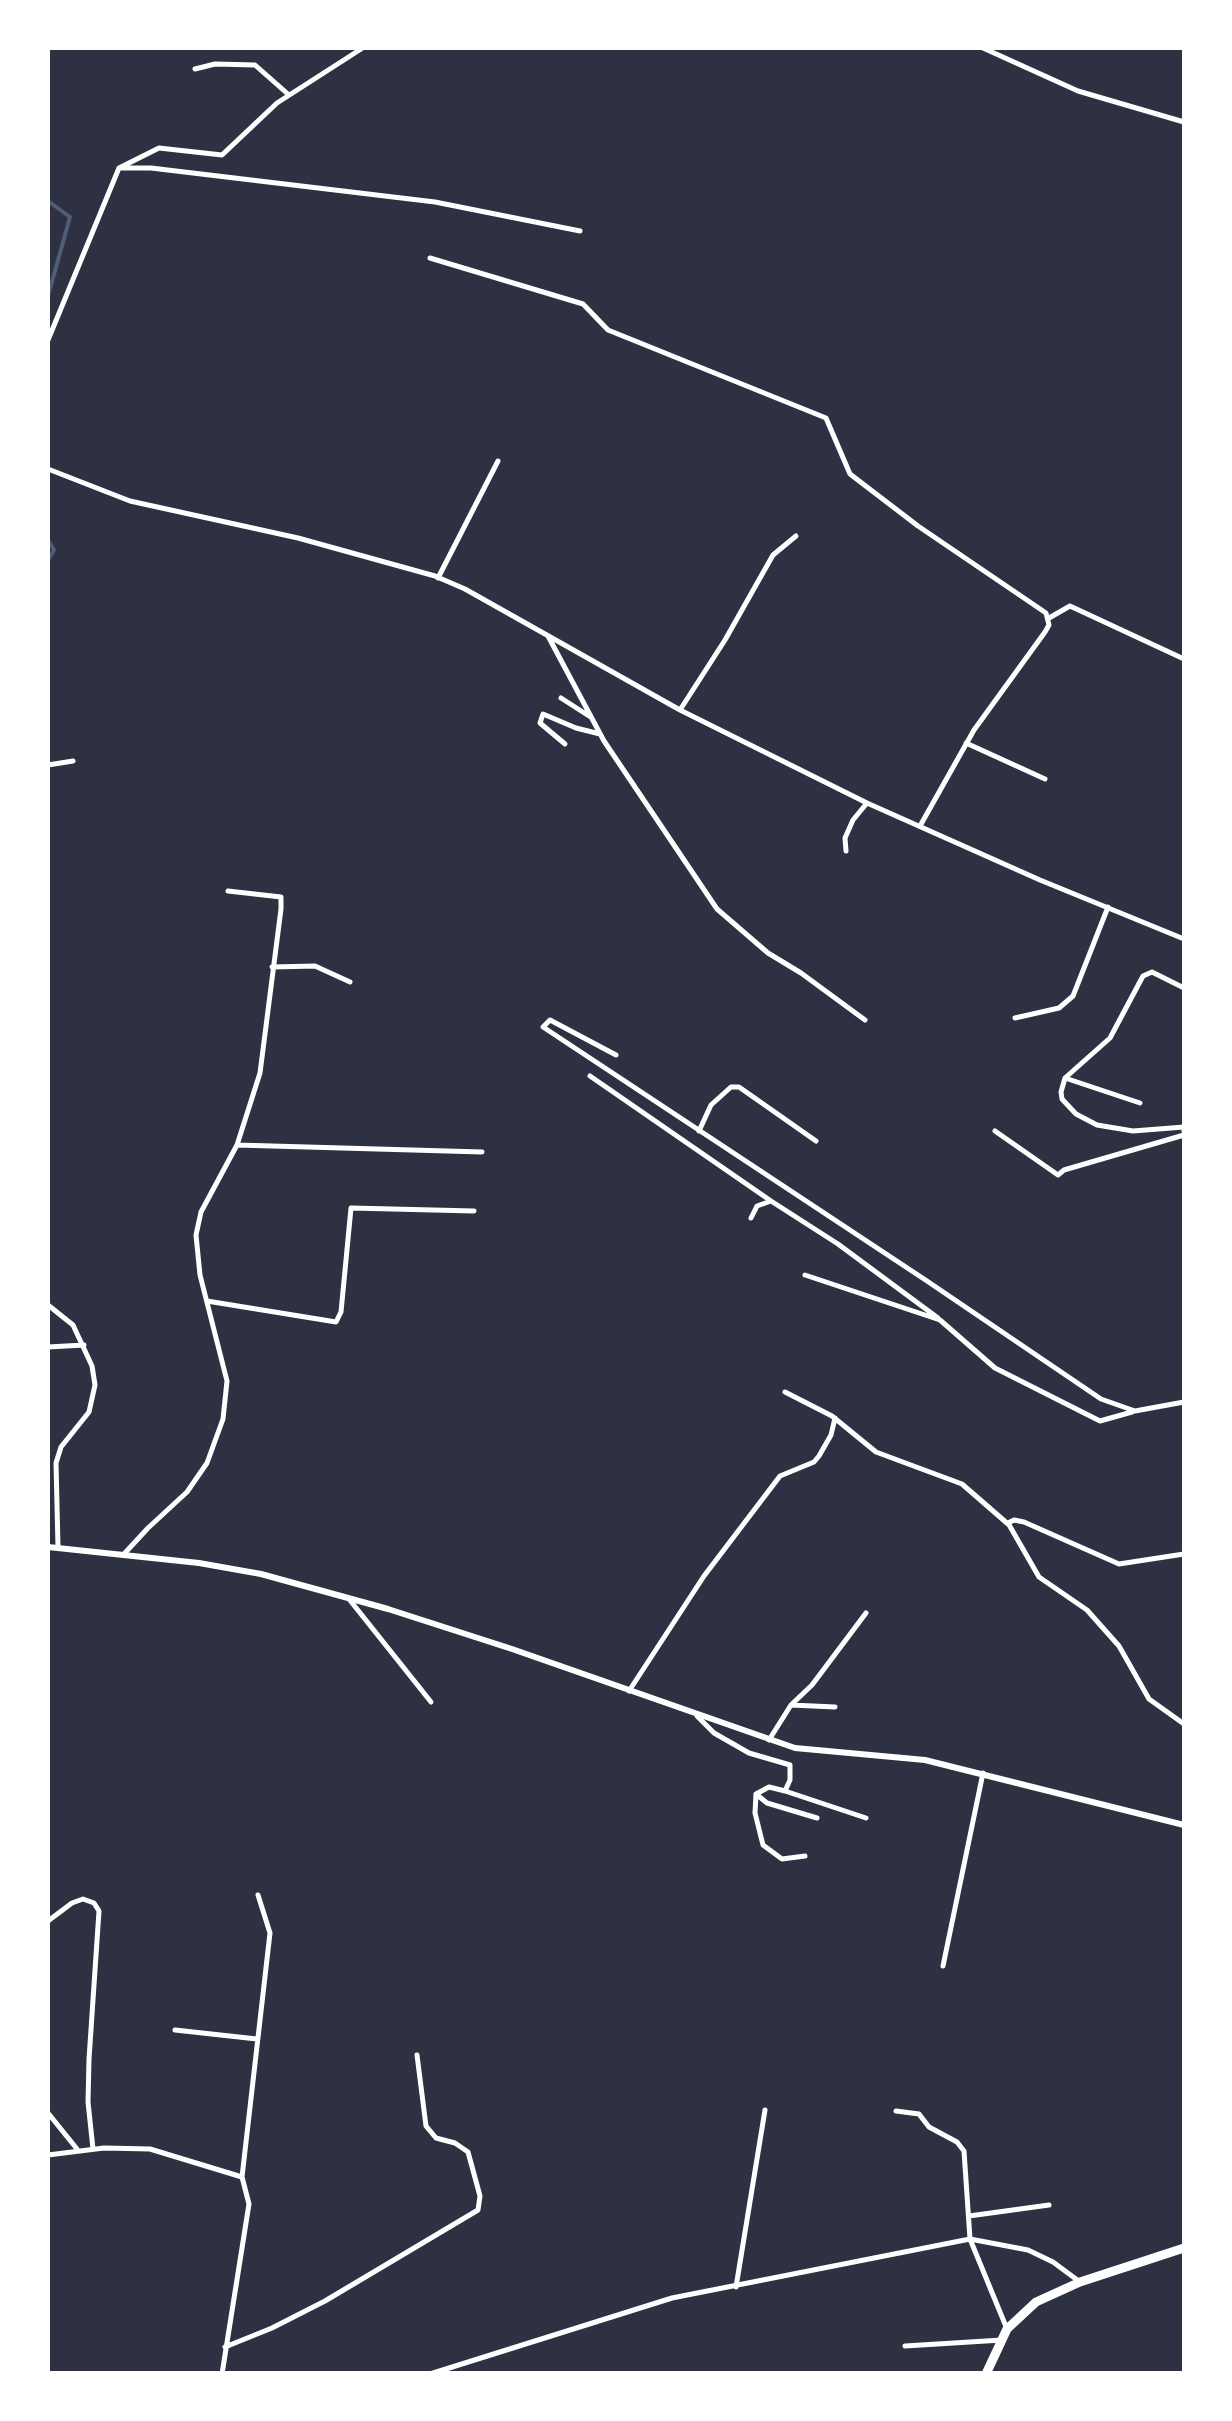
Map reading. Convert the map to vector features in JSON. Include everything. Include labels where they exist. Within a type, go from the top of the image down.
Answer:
[{"type":"highway","points":[[986,2374],[1007,2329],[1036,2302],[1080,2282],[1184,2248]]},
{"type":"street","points":[[982,48],[1078,92],[1184,122]]},
{"type":"street","points":[[48,340],[118,168],[159,148],[222,155],[289,95],[361,49]]},
{"type":"street","points":[[195,69],[215,64],[255,65],[289,95]]},
{"type":"street","points":[[118,168],[151,168],[435,202],[580,231]]},
{"type":"street","points":[[430,258],[583,304],[608,330],[826,418],[850,474],[1049,618]]},
{"type":"street","points":[[438,578],[498,461]]},
{"type":"street","points":[[48,469],[130,501],[281,534],[438,578],[680,710],[866,803],[1184,938]]},
{"type":"street","points":[[680,710],[773,555],[796,536]]},
{"type":"street","points":[[920,826],[966,743],[1045,632],[1049,618],[1070,606],[1184,659]]},
{"type":"street","points":[[546,634],[600,734],[718,909],[768,953],[865,1020]]},
{"type":"street","points":[[561,698],[592,717]]},
{"type":"street","points":[[564,744],[540,723],[543,714],[600,734]]},
{"type":"street","points":[[966,743],[1046,779]]},
{"type":"street","points":[[48,765],[74,761]]},
{"type":"street","points":[[846,851],[845,838],[866,803]]},
{"type":"street","points":[[124,1554],[188,1492],[207,1463],[222,1419],[227,1381],[197,1256],[196,1234],[201,1212],[236,1145],[260,1073],[281,897],[228,891]]},
{"type":"street","points":[[1015,1018],[1060,1008],[1073,996],[1108,908]]},
{"type":"street","points":[[272,967],[316,966],[350,982]]},
{"type":"street","points":[[995,1130],[1058,1175],[1184,1133],[1184,1127],[1134,1131],[1097,1125],[1076,1114],[1062,1100],[1065,1078],[1110,1038],[1143,976],[1152,972],[1184,988]]},
{"type":"street","points":[[616,1055],[550,1020],[543,1027],[928,1280],[1093,1395],[1135,1411]]},
{"type":"street","points":[[590,1076],[880,1273],[995,1368],[1100,1421],[1184,1402]]},
{"type":"street","points":[[1065,1078],[1140,1103]]},
{"type":"street","points":[[698,1131],[711,1105],[731,1087],[739,1087],[816,1140]]},
{"type":"street","points":[[236,1145],[482,1152]]},
{"type":"street","points":[[750,1218],[758,1206],[771,1201]]},
{"type":"street","points":[[207,1301],[336,1322],[342,1312],[351,1208],[474,1211]]},
{"type":"street","points":[[804,1275],[940,1320]]},
{"type":"street","points":[[48,1305],[73,1325],[84,1345],[92,1366],[94,1394],[88,1414],[62,1447],[56,1463],[58,1546]]},
{"type":"street","points":[[48,1348],[84,1345]]},
{"type":"street","points":[[786,1392],[835,1418],[876,1452],[962,1484],[1008,1524],[1039,1577],[1087,1610],[1119,1646],[1149,1700],[1184,1724]]},
{"type":"street","points":[[629,1692],[704,1576],[780,1476],[814,1462],[819,1456],[835,1418]]},
{"type":"street","points":[[1008,1524],[1014,1520],[1024,1522],[1120,1564],[1184,1554]]},
{"type":"street","points":[[48,1546],[199,1562],[261,1574],[512,1650],[795,1748],[889,1755],[983,1773],[1184,1825]]},
{"type":"street","points":[[348,1598],[431,1702]]},
{"type":"street","points":[[770,1740],[791,1705],[812,1685],[866,1613]]},
{"type":"street","points":[[791,1705],[835,1706]]},
{"type":"street","points":[[697,1716],[714,1733],[749,1753],[790,1765],[785,1791]]},
{"type":"street","points":[[943,1966],[983,1773]]},
{"type":"street","points":[[756,1794],[769,1787],[866,1818]]},
{"type":"street","points":[[756,1794],[767,1803],[817,1818]]},
{"type":"street","points":[[756,1794],[755,1814],[763,1846],[782,1859],[805,1856]]},
{"type":"street","points":[[222,2374],[250,2204],[242,2177],[270,1932],[258,1895]]},
{"type":"street","points":[[48,1921],[72,1903],[84,1900],[99,1911],[89,2059],[93,2149]]},
{"type":"street","points":[[175,2030],[257,2040]]},
{"type":"street","points":[[224,2347],[272,2328],[325,2300],[478,2210],[480,2196],[468,2152],[455,2143],[436,2138],[426,2126],[417,2055]]},
{"type":"street","points":[[736,2287],[765,2110]]},
{"type":"street","points":[[896,2111],[919,2114],[930,2127],[958,2142],[964,2151],[970,2239],[1007,2329]]},
{"type":"street","points":[[48,2113],[78,2150]]},
{"type":"street","points":[[48,2155],[93,2149],[150,2149],[242,2177]]},
{"type":"street","points":[[969,2216],[1049,2204]]},
{"type":"street","points":[[430,2374],[672,2298],[946,2242],[970,2239],[1028,2250],[1080,2282]]},
{"type":"street","points":[[904,2346],[1002,2340]]},
{"type":"waterway","points":[[48,201],[70,217],[48,296]]},
{"type":"waterway","points":[[48,540],[54,550],[48,560]]}]
